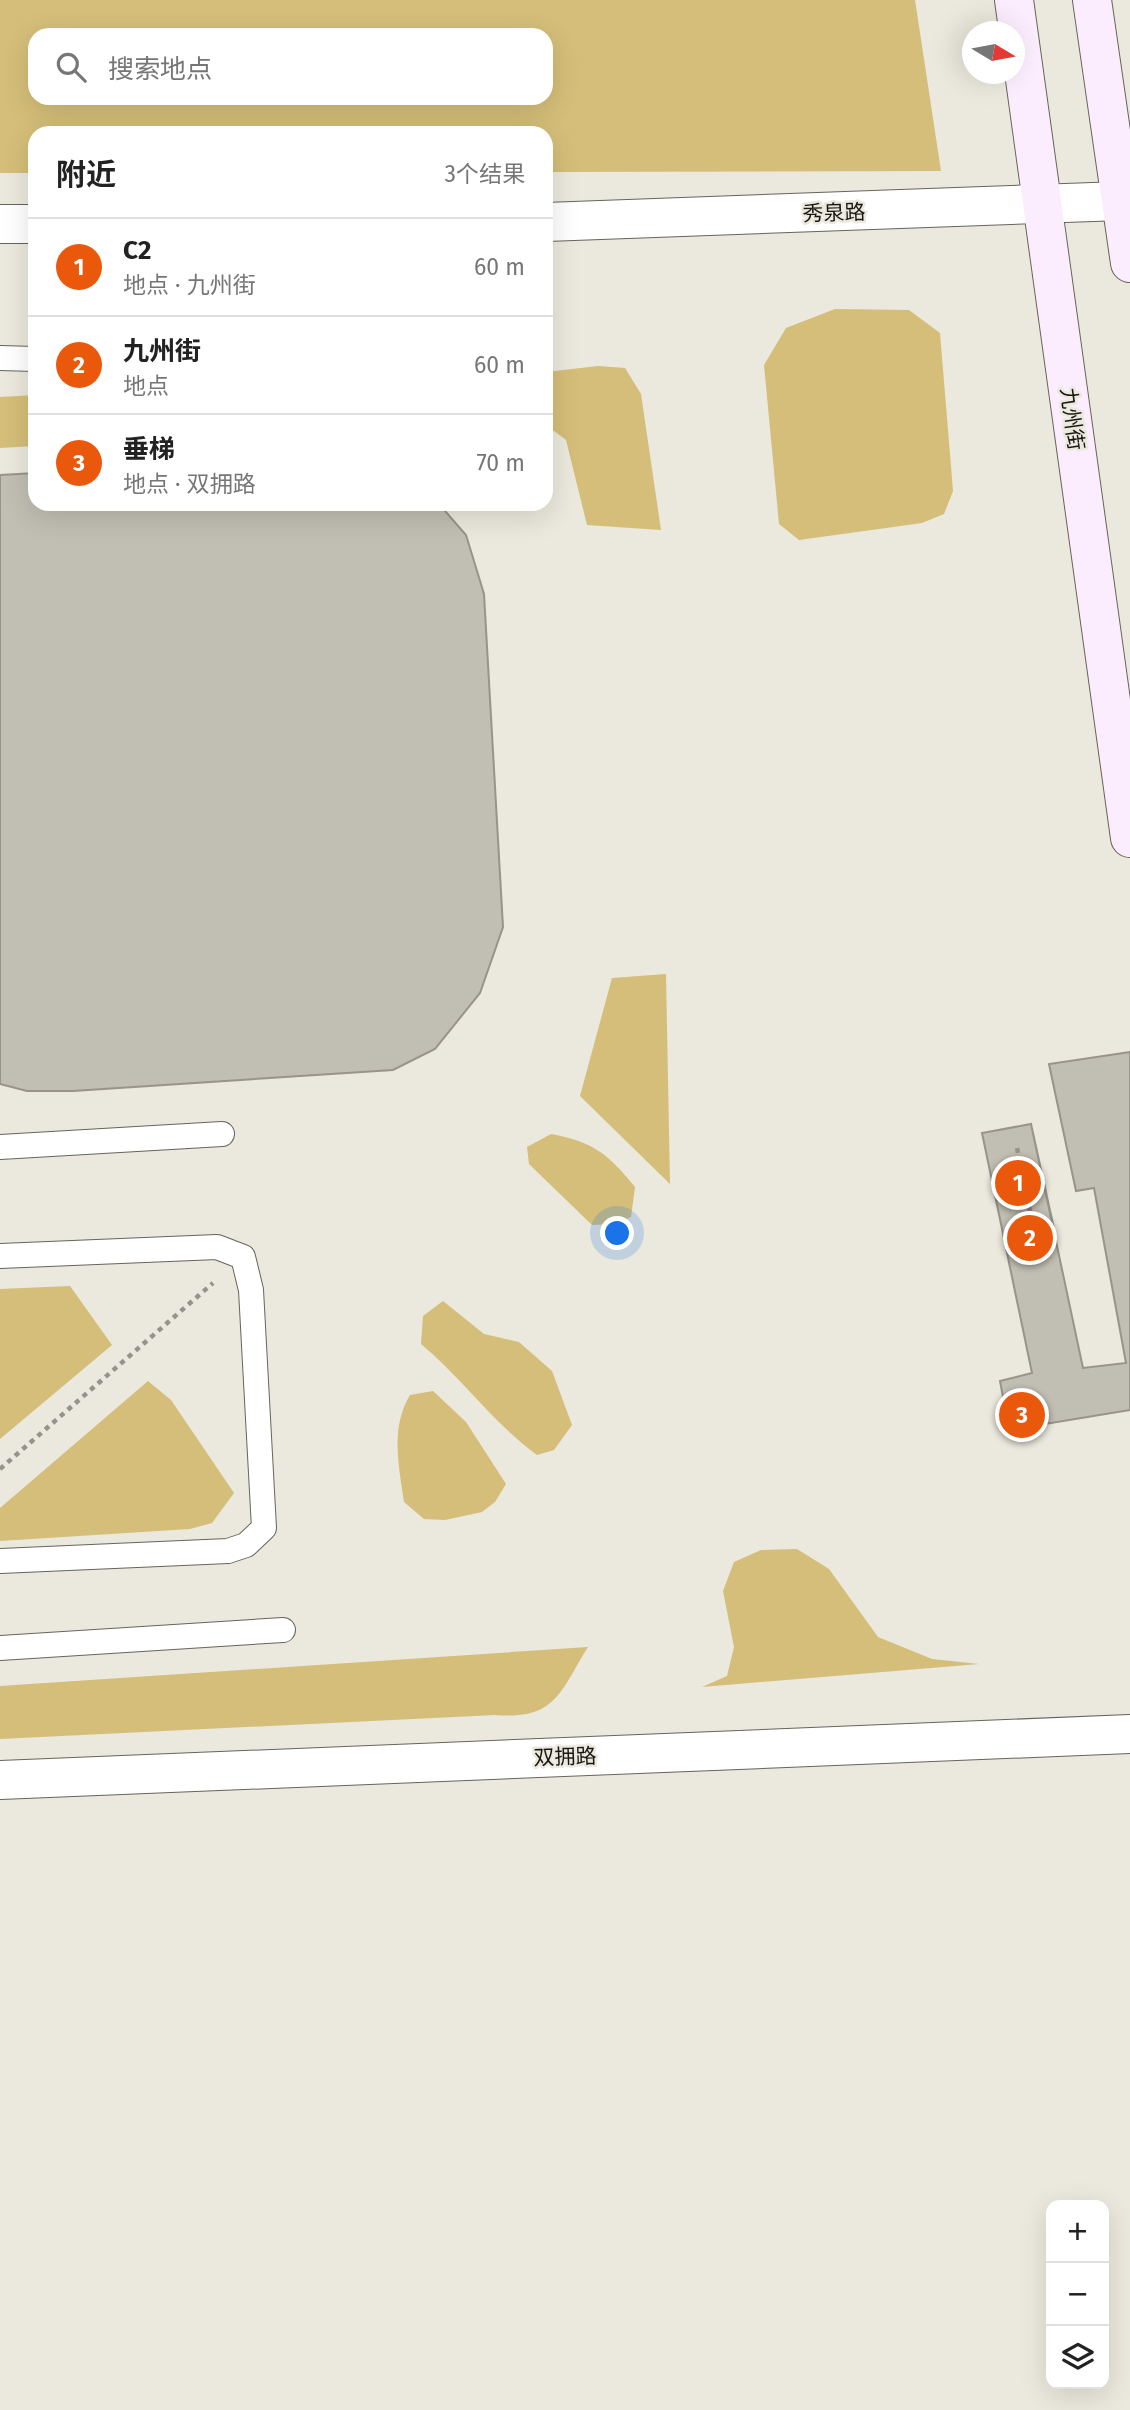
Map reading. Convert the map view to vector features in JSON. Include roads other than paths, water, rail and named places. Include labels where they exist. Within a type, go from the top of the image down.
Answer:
[{"type":"main road","name":"九州街","points":[[1014,0],[1130,838]]},
{"type":"main road","points":[[1092,0],[1130,263]]},
{"type":"street","name":"秀泉路","points":[[553,222],[1043,206],[1121,201]]},
{"type":"street","points":[[0,223],[28,224]]},
{"type":"street","points":[[0,358],[28,359]]},
{"type":"street","points":[[0,1147],[222,1134]]},
{"type":"street","points":[[0,1256],[217,1247],[243,1257],[251,1290],[264,1528],[246,1545],[228,1551],[0,1561]]},
{"type":"street","points":[[0,1648],[283,1630]]},
{"type":"street","name":"双拥路","points":[[0,1780],[1130,1734]]},
{"type":"place","name":"C2","points":[[1018,1183]]},
{"type":"place","name":"九州街","points":[[1030,1238]]},
{"type":"place","name":"垂梯","points":[[1022,1415]]}]
